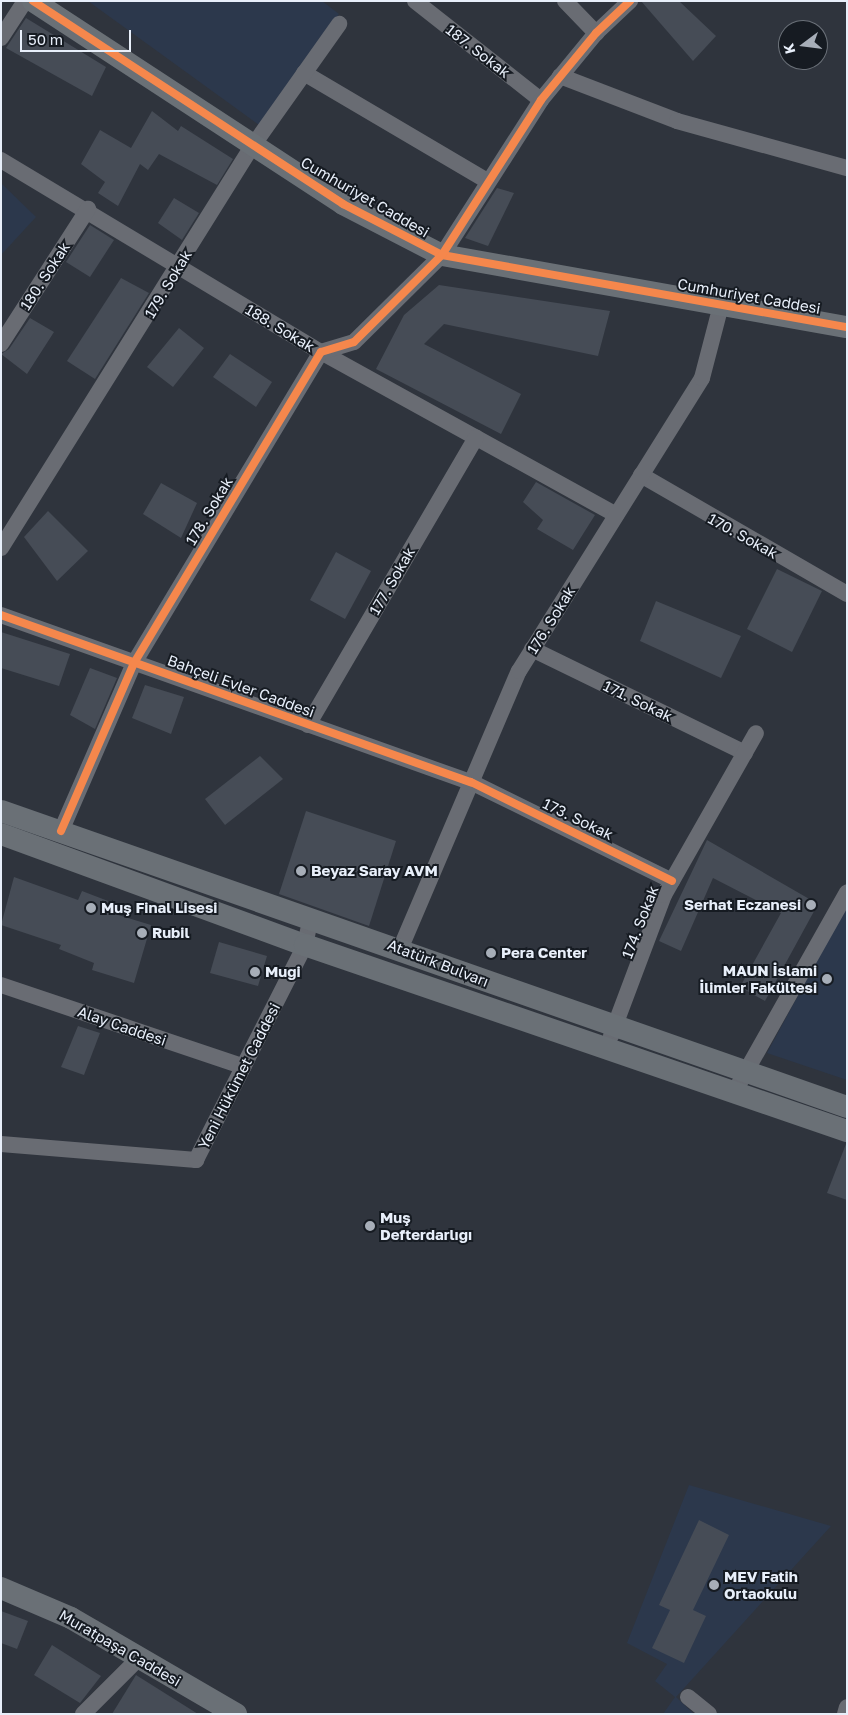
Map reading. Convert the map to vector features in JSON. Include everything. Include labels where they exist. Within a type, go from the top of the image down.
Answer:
[{"type":"main road","name":"Cumhuriyet Caddesi","points":[[33,1],[252,147],[343,204],[442,255],[847,327]]},
{"type":"main road","name":"Atatürk Bulvarı","points":[[1,810],[310,922],[401,947],[460,974],[617,1024],[847,1107]]},
{"type":"main road","name":"Atatürk Bulvarı","points":[[1,834],[305,945],[847,1131]]},
{"type":"main road","name":"Muratpaşa Caddesi","points":[[1,1588],[70,1618],[236,1714]]},
{"type":"street","points":[[1,38],[26,1]]},
{"type":"street","name":"187. Sokak","points":[[415,1],[541,100]]},
{"type":"street","points":[[565,1],[596,33]]},
{"type":"street","points":[[321,352],[354,342],[442,255],[487,181],[541,100],[596,33],[630,1]]},
{"type":"street","name":"179. Sokak","points":[[3,541],[178,268],[252,147],[339,24]]},
{"type":"street","points":[[304,73],[487,181]]},
{"type":"street","points":[[560,76],[677,121],[847,168]]},
{"type":"street","name":"188. Sokak","points":[[1,160],[88,209],[178,268],[321,352],[616,515]]},
{"type":"street","name":"180. Sokak","points":[[1,344],[88,209]]},
{"type":"street","name":"176. Sokak","points":[[401,947],[532,649],[702,378],[721,305]]},
{"type":"street","name":"178. Sokak","points":[[61,831],[134,663],[321,352]]},
{"type":"street","name":"177. Sokak","points":[[308,725],[476,437]]},
{"type":"street","name":"170. Sokak","points":[[641,475],[847,594]]},
{"type":"street","name":"Bahçeli Evler Caddesi","points":[[1,615],[472,782]]},
{"type":"street","name":"171. Sokak","points":[[532,649],[745,753]]},
{"type":"street","name":"174. Sokak","points":[[605,1047],[617,1024],[672,881],[756,733]]},
{"type":"street","name":"173. Sokak","points":[[472,782],[672,881]]},
{"type":"street","points":[[735,1091],[847,892]]},
{"type":"street","name":"Yeni Hükümet Caddesi","points":[[1,1144],[196,1160],[305,945],[310,922]]},
{"type":"street","name":"Alay Caddesi","points":[[1,985],[244,1067]]},
{"type":"street","points":[[83,1714],[138,1659]]},
{"type":"street","points":[[688,1696],[709,1714]]},
{"type":"street","points":[[845,1714],[847,1707]]},
{"type":"shaded area","points":[[88,1],[322,1],[339,14],[259,125]]},
{"type":"shaded area","points":[[1,183],[36,217],[1,255]]},
{"type":"shaded area","name":"MAUN İslami İlimler Fakültesi","points":[[847,905],[847,1080],[767,1053]]},
{"type":"shaded area","name":"MEV Fatih Ortaokulu","points":[[689,1485],[831,1526],[676,1697],[694,1714],[663,1714],[675,1697],[655,1681],[667,1664],[627,1643]]},
{"type":"building","points":[[641,1],[679,1],[716,36],[693,61]]},
{"type":"building","points":[[26,18],[106,67],[92,96],[6,48]]},
{"type":"building","points":[[152,111],[178,131],[181,126],[233,159],[217,185],[159,154],[148,170],[140,164],[118,206],[98,193],[105,182],[81,164],[100,130],[131,148]]},
{"type":"building","points":[[497,188],[514,193],[488,246],[465,238]]},
{"type":"building","points":[[174,198],[199,213],[182,240],[158,223]]},
{"type":"building","points":[[90,225],[114,240],[90,277],[66,262]]},
{"type":"building","points":[[121,278],[149,293],[95,379],[67,361]]},
{"type":"building","points":[[439,285],[610,311],[598,356],[444,324],[424,344],[521,394],[501,434],[376,369],[404,315]]},
{"type":"building","points":[[30,318],[54,332],[27,374],[1,354],[9,349]]},
{"type":"building","points":[[179,328],[204,348],[173,387],[147,367]]},
{"type":"building","points":[[230,354],[272,382],[256,407],[213,377]]},
{"type":"building","points":[[536,482],[595,515],[573,550],[537,529],[543,520],[523,502]]},
{"type":"building","points":[[161,483],[197,503],[181,538],[143,514]]},
{"type":"building","points":[[48,511],[88,551],[57,581],[24,537]]},
{"type":"building","points":[[336,552],[371,571],[345,619],[310,600]]},
{"type":"building","points":[[777,569],[822,591],[792,652],[747,629]]},
{"type":"building","points":[[656,601],[741,636],[721,678],[640,641]]},
{"type":"building","points":[[1,632],[70,654],[59,686],[1,668]]},
{"type":"building","points":[[90,668],[117,678],[95,729],[70,715]]},
{"type":"building","points":[[145,685],[184,697],[171,734],[132,718]]},
{"type":"building","points":[[260,756],[283,779],[225,825],[205,799]]},
{"type":"building","points":[[306,811],[396,841],[369,926],[279,894]]},
{"type":"building","points":[[707,840],[818,904],[765,1001],[740,987],[781,913],[713,878],[681,951],[659,941]]},
{"type":"building","points":[[14,877],[78,900],[82,891],[108,901],[105,911],[151,925],[134,983],[92,970],[94,963],[59,949],[61,945],[1,925]]},
{"type":"building","points":[[219,942],[267,956],[258,986],[210,973]]},
{"type":"building","points":[[78,1026],[100,1033],[84,1075],[61,1067]]},
{"type":"building","points":[[847,1144],[847,1200],[827,1193]]},
{"type":"building","points":[[699,1520],[729,1535],[693,1610],[706,1616],[684,1663],[652,1648],[670,1610],[659,1605]]},
{"type":"building","points":[[1,1611],[28,1621],[17,1649],[1,1643]]},
{"type":"building","points":[[52,1645],[101,1676],[80,1703],[34,1675]]},
{"type":"building","points":[[136,1675],[198,1714],[112,1714]]},
{"type":"cycle path","points":[[33,1],[343,204],[442,255],[847,327]]},
{"type":"cycle path","points":[[61,831],[134,663],[321,352],[354,342],[442,255],[541,100],[596,33],[630,1]]},
{"type":"cycle path","points":[[1,615],[471,782],[672,881]]},
{"type":"place","name":"Beyaz Saray AVM","points":[[301,871]]},
{"type":"place","name":"Serhat Eczanesi","points":[[811,905]]},
{"type":"place","name":"Muş Final Lisesi","points":[[91,908]]},
{"type":"place","name":"Rubil","points":[[142,933]]},
{"type":"place","name":"Pera Center","points":[[491,953]]},
{"type":"place","name":"Mugi","points":[[255,972]]},
{"type":"place","name":"MAUN İslami İlimler Fakültesi","points":[[827,979]]},
{"type":"place","name":"Muş Defterdarlığı","points":[[370,1226]]},
{"type":"place","name":"MEV Fatih Ortaokulu","points":[[714,1585]]}]
